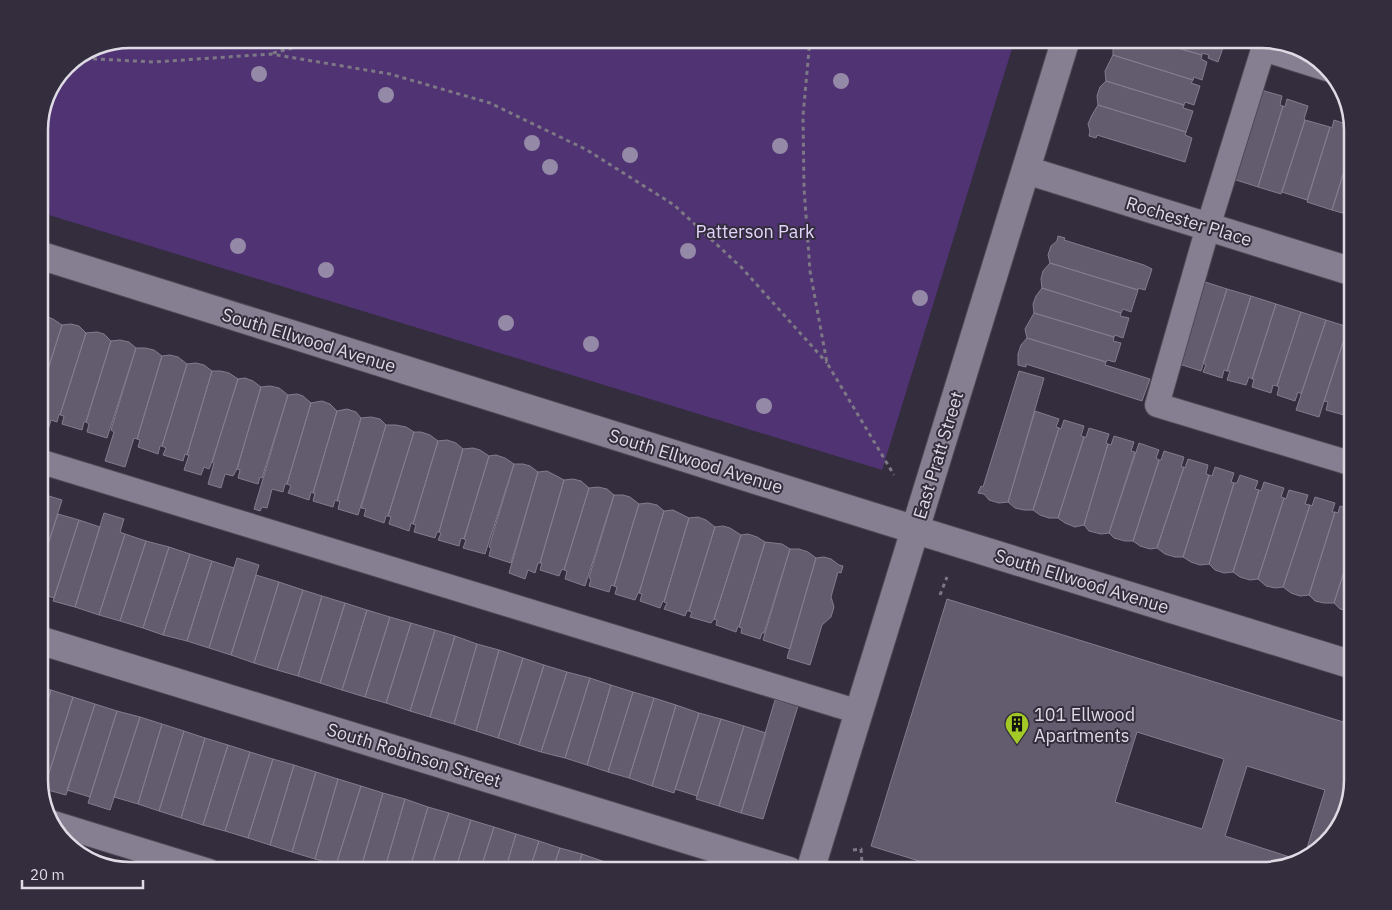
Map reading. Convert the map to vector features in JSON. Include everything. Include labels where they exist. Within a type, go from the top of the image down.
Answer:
[{"type":"street","name":"East Pratt Street","points":[[813,862],[1063,48]]},
{"type":"street","name":"Rochester Place","points":[[1026,170],[1344,269]]},
{"type":"street","name":"South Ellwood Avenue","points":[[48,258],[1344,662]]},
{"type":"street","name":"South Robinson Street","points":[[48,643],[760,862]]},
{"type":"lane","points":[[1263,48],[1208,227],[1158,405],[1344,461]]},
{"type":"lane","points":[[1274,48],[1309,62]]},
{"type":"lane","points":[[48,463],[859,712]]},
{"type":"lane","points":[[60,825],[180,862]]},
{"type":"path","points":[[89,59],[154,62],[271,54],[294,48]]},
{"type":"path","points":[[809,48],[804,116],[804,188],[810,270],[828,364]]},
{"type":"path","points":[[271,54],[390,74],[490,103],[587,150],[674,205],[741,267],[828,364],[894,475],[890,480]]},
{"type":"path","points":[[940,596],[947,576]]},
{"type":"path","points":[[861,850],[862,862]]},
{"type":"green space","name":"Patterson Park","points":[[129,48],[1012,48],[882,470],[48,215],[48,124],[50,108],[54,98],[61,84],[71,71],[84,61],[113,49]]},
{"type":"building","points":[[1113,48],[1178,48],[1202,55],[1201,59],[1207,62],[1202,80],[1194,77],[1193,80],[1113,55]]},
{"type":"building","points":[[1178,48],[1223,48],[1218,62],[1208,58],[1209,55],[1202,53],[1202,55]]},
{"type":"building","points":[[1113,55],[1193,80],[1191,83],[1200,86],[1194,105],[1185,102],[1184,105],[1106,81],[1105,71]]},
{"type":"building","points":[[1106,81],[1184,105],[1183,108],[1193,111],[1186,132],[1098,105],[1097,96],[1100,87]]},
{"type":"building","points":[[1261,90],[1282,96],[1280,105],[1283,106],[1258,187],[1230,178]]},
{"type":"building","points":[[1287,99],[1308,106],[1281,194],[1258,187],[1283,106],[1285,107]]},
{"type":"building","points":[[1098,105],[1186,132],[1185,135],[1192,138],[1185,162],[1097,135],[1096,138],[1089,136],[1088,124]]},
{"type":"building","points":[[1305,120],[1330,127],[1307,200],[1282,192]]},
{"type":"building","points":[[1334,120],[1344,123],[1344,171],[1332,210],[1307,202],[1330,127],[1332,128]]},
{"type":"building","points":[[1344,171],[1344,213],[1332,210]]},
{"type":"building","points":[[1058,236],[1065,238],[1064,240],[1152,269],[1145,290],[1138,288],[1138,290],[1050,263],[1048,255],[1051,246],[1057,241]]},
{"type":"building","points":[[1050,263],[1138,290],[1131,312],[1123,309],[1121,313],[1042,288],[1041,279],[1043,271]]},
{"type":"building","points":[[1199,280],[1227,289],[1201,371],[1176,363]]},
{"type":"building","points":[[1042,288],[1121,313],[1120,316],[1129,318],[1123,338],[1034,313],[1033,304]]},
{"type":"building","points":[[1227,289],[1251,296],[1227,371],[1224,370],[1222,378],[1203,372],[1206,365],[1203,363]]},
{"type":"building","points":[[1251,296],[1276,304],[1252,379],[1249,377],[1246,385],[1227,380],[1230,371],[1227,371]]},
{"type":"building","points":[[1276,304],[1301,312],[1277,386],[1273,385],[1271,393],[1252,387],[1254,379],[1252,379]]},
{"type":"building","points":[[1301,312],[1326,320],[1301,394],[1298,392],[1295,401],[1277,395],[1279,387],[1277,386]]},
{"type":"building","points":[[1034,313],[1114,337],[1113,341],[1121,343],[1115,362],[1107,360],[1106,362],[1027,338],[1025,329]]},
{"type":"building","points":[[48,317],[62,325],[48,369]]},
{"type":"building","points":[[1326,320],[1344,326],[1344,339],[1319,417],[1296,410]]},
{"type":"building","points":[[71,324],[79,326],[86,333],[60,415],[57,422],[51,420],[48,430],[48,369],[62,325]]},
{"type":"building","points":[[97,332],[104,334],[111,341],[82,430],[62,424],[64,416],[60,415],[86,333]]},
{"type":"building","points":[[1027,338],[1106,362],[1105,365],[1150,379],[1142,401],[1026,364],[1026,367],[1018,365],[1018,354],[1021,345]]},
{"type":"building","points":[[1344,339],[1344,415],[1326,410],[1328,402],[1324,401]]},
{"type":"building","points":[[111,341],[129,342],[136,348],[107,438],[87,432],[89,424],[86,422]]},
{"type":"building","points":[[136,348],[154,350],[162,356],[137,439],[134,438],[125,467],[105,461],[114,432],[111,430]]},
{"type":"building","points":[[162,356],[178,357],[187,364],[158,454],[138,447],[140,440],[137,439]]},
{"type":"building","points":[[196,363],[204,365],[212,371],[187,455],[185,454],[183,461],[163,455],[166,448],[162,446],[187,364]]},
{"type":"building","points":[[212,371],[229,373],[238,379],[212,462],[209,469],[204,467],[201,475],[184,470]]},
{"type":"building","points":[[1019,371],[1044,378],[1008,502],[999,503],[989,500],[984,494],[978,493],[981,486],[983,487]]},
{"type":"building","points":[[245,378],[261,387],[237,469],[233,476],[225,474],[221,488],[208,484],[214,463],[212,462],[238,379]]},
{"type":"building","points":[[261,387],[279,388],[288,395],[262,478],[260,477],[258,484],[238,478],[240,470],[237,469]]},
{"type":"building","points":[[297,394],[303,396],[311,403],[287,484],[285,484],[283,492],[272,489],[267,508],[262,507],[260,511],[254,509],[288,395]]},
{"type":"building","points":[[322,401],[330,404],[337,411],[313,493],[311,492],[309,500],[288,493],[291,486],[287,484],[311,403]]},
{"type":"building","points":[[347,409],[356,412],[361,418],[337,501],[335,500],[333,507],[313,501],[315,493],[313,493],[337,411]]},
{"type":"building","points":[[1035,411],[1059,419],[1056,427],[1059,428],[1033,510],[1024,510],[1015,508],[1008,502]]},
{"type":"building","points":[[371,417],[380,419],[386,425],[358,515],[338,509],[340,501],[337,501],[361,418]]},
{"type":"building","points":[[1064,420],[1084,426],[1081,436],[1084,437],[1058,518],[1049,518],[1033,510],[1059,428],[1061,429]]},
{"type":"building","points":[[386,425],[406,427],[414,432],[388,516],[386,516],[384,523],[364,516],[366,509],[361,508]]},
{"type":"building","points":[[1089,428],[1109,434],[1106,443],[1108,444],[1084,525],[1075,527],[1058,518],[1084,437],[1086,437]]},
{"type":"building","points":[[414,432],[430,435],[438,441],[413,524],[411,523],[409,531],[389,524],[391,517],[388,516]]},
{"type":"building","points":[[1114,436],[1134,442],[1131,451],[1135,452],[1109,533],[1101,534],[1089,531],[1084,525],[1108,444],[1111,445]]},
{"type":"building","points":[[447,440],[456,443],[463,449],[439,532],[437,532],[435,538],[414,532],[416,525],[413,524],[438,441]]},
{"type":"building","points":[[1139,443],[1159,450],[1156,458],[1159,460],[1133,541],[1125,541],[1114,538],[1109,533]]},
{"type":"building","points":[[473,448],[489,456],[464,539],[461,538],[459,546],[438,540],[441,533],[439,532],[463,449]]},
{"type":"building","points":[[1164,451],[1184,457],[1181,467],[1184,467],[1157,548],[1150,549],[1140,546],[1133,541],[1159,460],[1161,460]]},
{"type":"building","points":[[496,455],[514,464],[485,554],[463,548],[466,540],[464,539],[489,456]]},
{"type":"building","points":[[1188,459],[1208,465],[1206,474],[1209,475],[1183,557],[1175,557],[1165,554],[1157,548]]},
{"type":"building","points":[[514,464],[530,466],[538,472],[511,563],[489,556],[491,548],[489,547]]},
{"type":"building","points":[[1215,467],[1234,473],[1231,482],[1234,483],[1209,564],[1200,565],[1183,557],[1209,475],[1212,476]]},
{"type":"building","points":[[547,471],[564,480],[540,563],[538,563],[535,573],[528,570],[525,579],[509,573],[538,472]]},
{"type":"building","points":[[1240,475],[1258,481],[1255,489],[1259,490],[1233,572],[1224,573],[1215,570],[1209,564],[1234,483],[1237,483]]},
{"type":"building","points":[[573,479],[581,481],[589,488],[564,570],[562,569],[559,576],[540,570],[542,563],[540,563],[564,480]]},
{"type":"building","points":[[1264,482],[1284,488],[1281,497],[1284,498],[1258,579],[1250,580],[1240,577],[1233,572],[1259,490],[1261,491]]},
{"type":"building","points":[[589,488],[607,489],[614,495],[585,586],[565,579],[567,571],[564,570]]},
{"type":"building","points":[[1289,490],[1308,495],[1305,504],[1310,505],[1283,587],[1275,588],[1266,586],[1258,579],[1284,498],[1286,499]]},
{"type":"building","points":[[614,495],[630,497],[639,504],[614,586],[611,585],[609,592],[589,586],[591,579],[589,578]]},
{"type":"building","points":[[48,496],[62,500],[48,544]]},
{"type":"building","points":[[1315,497],[1335,503],[1332,512],[1335,512],[1309,595],[1300,596],[1291,593],[1283,587],[1310,505],[1312,506]]},
{"type":"building","points":[[639,504],[657,505],[664,511],[639,593],[635,600],[615,594],[617,587],[614,586]]},
{"type":"building","points":[[1340,506],[1344,507],[1344,571],[1334,603],[1324,603],[1315,601],[1309,595],[1335,512],[1338,513]]},
{"type":"building","points":[[673,510],[689,518],[664,602],[660,608],[640,601],[642,594],[639,593],[664,511]]},
{"type":"building","points":[[104,513],[124,519],[120,532],[125,534],[99,615],[75,607]]},
{"type":"building","points":[[58,514],[79,520],[54,598],[48,596],[48,545]]},
{"type":"building","points":[[698,517],[715,527],[689,611],[687,611],[685,616],[664,609],[667,603],[664,602],[689,518]]},
{"type":"building","points":[[79,520],[100,527],[75,607],[53,601]]},
{"type":"building","points":[[723,526],[741,535],[714,619],[711,623],[690,617],[692,612],[689,611],[715,527]]},
{"type":"building","points":[[125,534],[146,541],[120,621],[99,615]]},
{"type":"building","points":[[748,534],[765,542],[736,632],[716,625],[717,620],[714,619],[741,535]]},
{"type":"building","points":[[146,541],[169,547],[143,628],[120,621]]},
{"type":"building","points":[[765,542],[782,544],[790,549],[764,633],[762,633],[760,639],[741,633],[742,628],[739,627]]},
{"type":"building","points":[[169,547],[190,554],[163,635],[143,628]]},
{"type":"building","points":[[790,549],[808,552],[816,558],[790,649],[763,640]]},
{"type":"building","points":[[190,554],[212,561],[187,641],[163,635]]},
{"type":"building","points":[[824,557],[843,566],[841,573],[838,572],[831,597],[834,607],[831,617],[822,625],[810,665],[787,658],[816,558]]},
{"type":"building","points":[[237,558],[259,565],[231,655],[209,648]]},
{"type":"building","points":[[212,561],[234,568],[209,648],[187,641]]},
{"type":"building","points":[[1344,571],[1344,610],[1340,609],[1334,603]]},
{"type":"building","points":[[256,575],[279,582],[254,663],[231,655]]},
{"type":"building","points":[[279,582],[303,590],[277,670],[254,663]]},
{"type":"building","points":[[303,590],[322,596],[298,676],[277,670]]},
{"type":"building","points":[[322,596],[345,603],[320,683],[298,676]]},
{"type":"building","name":"101 Ellwood Apartments","points":[[947,599],[1344,722],[1343,797],[1331,826],[1317,842],[1306,850],[1325,790],[1247,766],[1225,836],[1291,857],[1289,858],[1263,862],[922,862],[871,846]],"holes":[[[1137,732],[1224,759],[1202,829],[1115,802]]]},
{"type":"building","points":[[345,603],[367,610],[342,690],[320,683]]},
{"type":"building","points":[[367,610],[390,617],[365,697],[342,690]]},
{"type":"building","points":[[390,617],[411,623],[386,703],[365,697]]},
{"type":"building","points":[[411,623],[435,630],[410,711],[386,703]]},
{"type":"building","points":[[435,630],[455,636],[430,717],[410,711]]},
{"type":"building","points":[[455,636],[477,644],[454,724],[430,717]]},
{"type":"building","points":[[477,644],[499,650],[476,731],[454,724]]},
{"type":"building","points":[[499,650],[523,658],[498,738],[476,731]]},
{"type":"building","points":[[523,658],[544,665],[519,745],[498,738]]},
{"type":"building","points":[[544,665],[567,672],[541,752],[519,745]]},
{"type":"building","points":[[567,672],[590,678],[565,758],[541,752]]},
{"type":"building","points":[[590,678],[611,685],[587,765],[565,758]]},
{"type":"building","points":[[611,685],[633,692],[608,772],[587,765]]},
{"type":"building","points":[[48,689],[51,690],[48,700]]},
{"type":"building","points":[[51,690],[73,697],[48,776],[48,700]]},
{"type":"building","points":[[633,692],[654,698],[629,778],[608,772]]},
{"type":"building","points":[[73,697],[95,704],[66,795],[49,790],[48,776]]},
{"type":"building","points":[[654,698],[676,705],[652,786],[629,778]]},
{"type":"building","points":[[775,700],[798,706],[763,819],[741,813]]},
{"type":"building","points":[[95,704],[117,711],[90,797],[67,790]]},
{"type":"building","points":[[676,705],[699,713],[674,793],[652,786]]},
{"type":"building","points":[[117,711],[140,717],[110,810],[88,803]]},
{"type":"building","points":[[699,713],[721,719],[697,796],[675,789]]},
{"type":"building","points":[[140,717],[162,724],[138,804],[114,797]]},
{"type":"building","points":[[721,719],[744,726],[719,806],[696,799]]},
{"type":"building","points":[[162,724],[184,731],[159,811],[138,804]]},
{"type":"building","points":[[744,726],[766,733],[741,813],[719,806]]},
{"type":"building","points":[[184,731],[205,738],[181,818],[159,811]]},
{"type":"building","points":[[205,738],[228,745],[203,825],[181,818]]},
{"type":"building","points":[[228,745],[250,752],[225,831],[203,825]]},
{"type":"building","points":[[250,752],[273,759],[248,838],[225,831]]},
{"type":"building","points":[[273,759],[294,765],[270,845],[248,838]]},
{"type":"building","points":[[294,765],[316,772],[292,852],[270,845]]},
{"type":"building","points":[[316,772],[338,779],[315,859],[292,852]]},
{"type":"building","points":[[338,779],[361,786],[337,862],[326,862],[315,859]]},
{"type":"building","points":[[361,786],[383,793],[363,862],[337,862]]},
{"type":"building","points":[[383,793],[405,799],[387,862],[363,862]]},
{"type":"building","points":[[405,799],[428,807],[412,862],[387,862]]},
{"type":"building","points":[[428,807],[449,813],[433,862],[412,862]]},
{"type":"building","points":[[449,813],[471,820],[458,862],[433,862]]},
{"type":"building","points":[[471,820],[494,827],[483,862],[458,862]]},
{"type":"building","points":[[494,827],[516,834],[508,862],[483,862]]},
{"type":"building","points":[[516,834],[539,841],[532,862],[508,862]]},
{"type":"building","points":[[539,841],[560,848],[555,862],[532,862]]},
{"type":"building","points":[[560,848],[582,854],[580,862],[555,862]]},
{"type":"building","points":[[582,854],[605,862],[580,862]]},
{"type":"place","name":"101 Ellwood Apartments","points":[[1017,745]]}]
